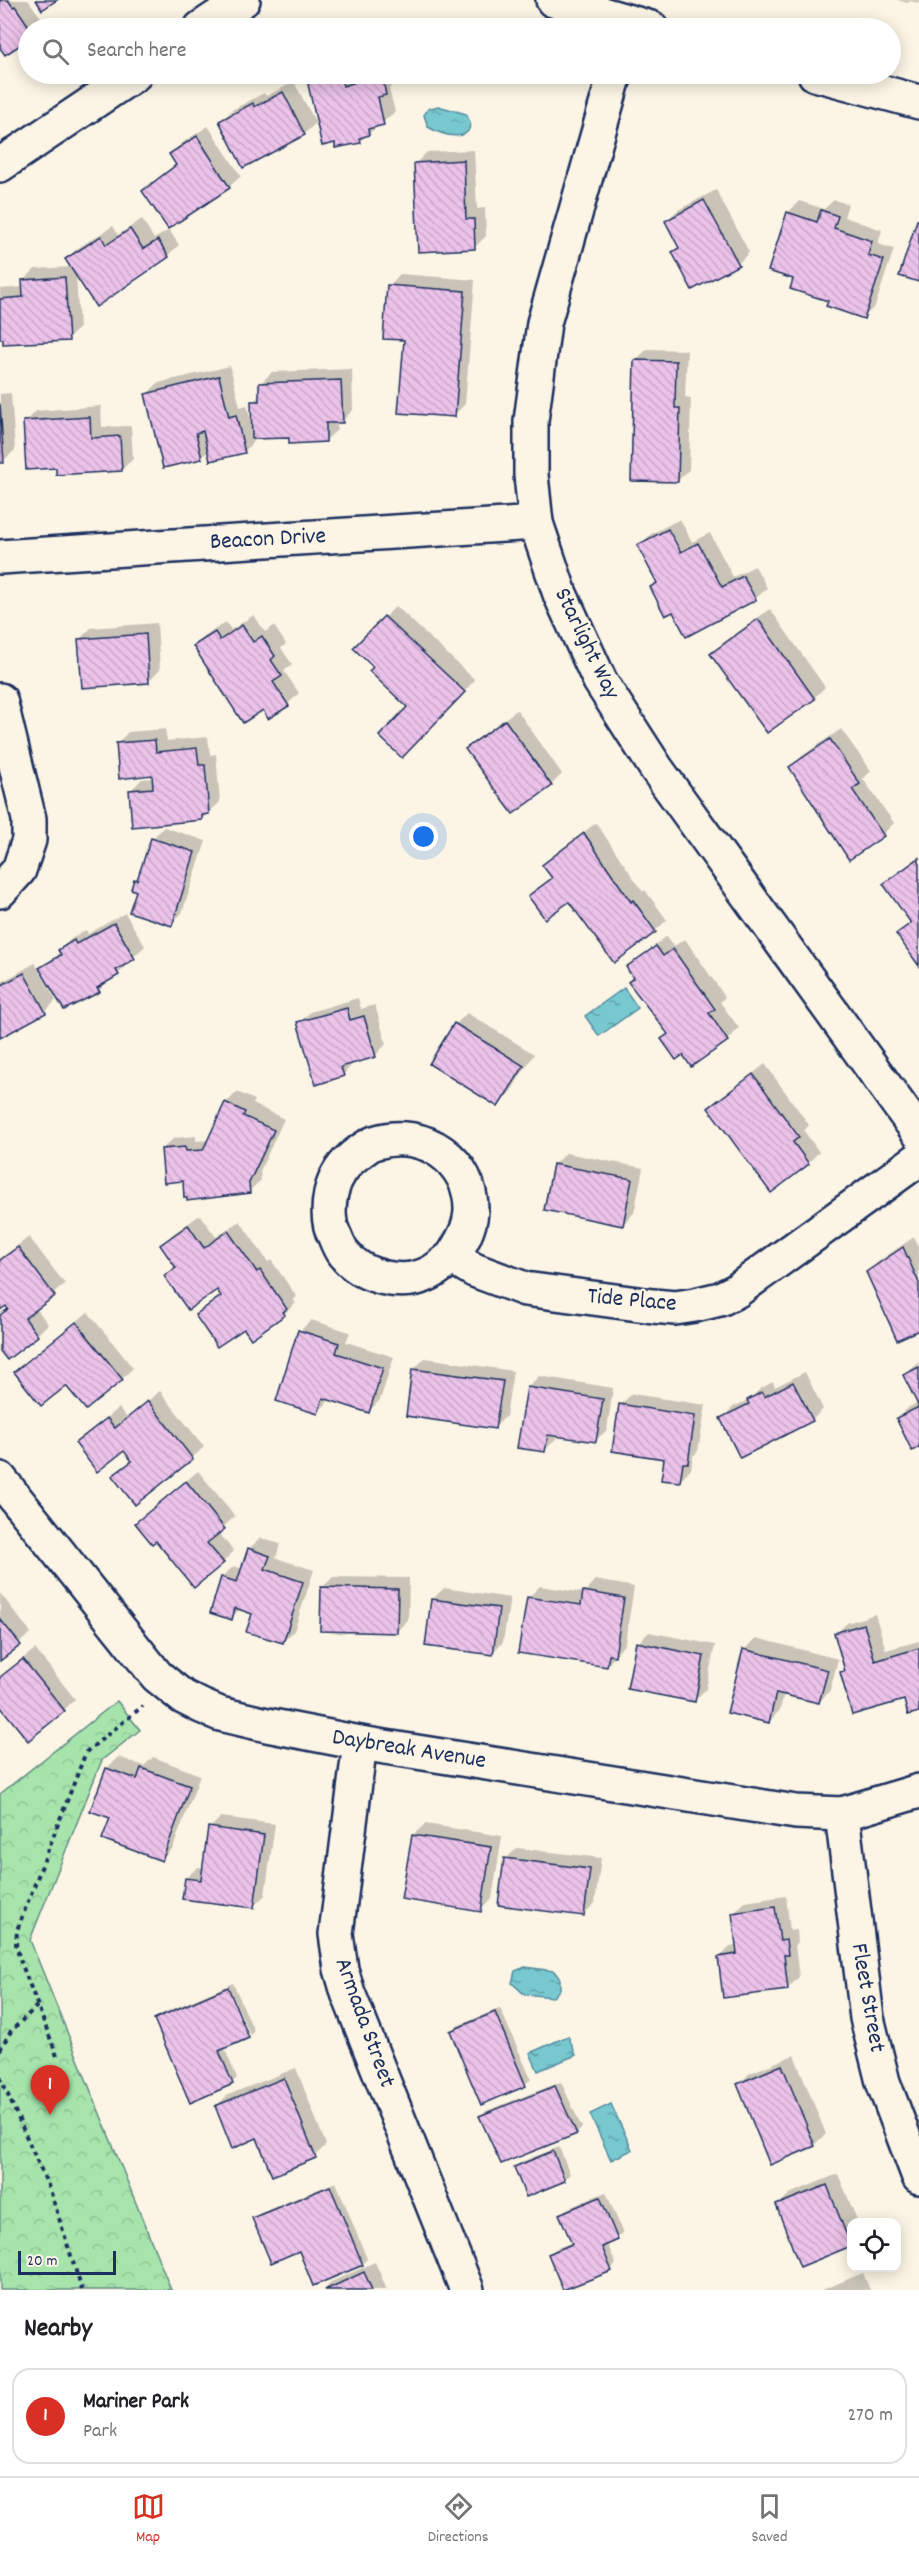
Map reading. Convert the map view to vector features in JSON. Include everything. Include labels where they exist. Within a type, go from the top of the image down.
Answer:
[{"type":"street","points":[[216,18],[243,0]]},
{"type":"street","points":[[553,0],[609,18]]},
{"type":"street","points":[[0,165],[120,84]]},
{"type":"street","name":"Starlight Way","points":[[612,84],[544,323],[531,421],[531,475],[536,523],[560,594],[600,681],[656,768],[919,1133]]},
{"type":"street","points":[[852,84],[919,102]]},
{"type":"street","name":"Beacon Drive","points":[[0,557],[536,523]]},
{"type":"street","points":[[0,700],[29,819],[29,840],[19,870],[0,891]]},
{"type":"street","points":[[399,1137],[424,1141],[445,1154],[456,1165],[468,1187],[471,1212],[465,1236],[452,1257],[429,1274],[405,1280],[381,1278],[358,1267],[344,1254],[332,1232],[328,1207],[333,1183],[346,1162],[375,1142],[399,1137]]},
{"type":"street","name":"Tide Place","points":[[452,1257],[474,1270],[525,1289],[653,1306],[675,1308],[695,1305],[720,1299],[756,1278],[919,1159]]},
{"type":"street","name":"Daybreak Avenue","points":[[0,1479],[143,1660],[166,1685],[183,1697],[220,1714],[360,1743],[796,1812],[842,1814],[919,1791]]},
{"type":"street","name":"Armada Street","points":[[360,1743],[338,1913],[337,1952],[348,1993],[467,2290]]},
{"type":"street","name":"Fleet Street","points":[[842,1814],[867,2018],[883,2082],[919,2177]]},
{"type":"path","points":[[57,2056],[18,1957],[17,1930],[86,1752],[143,1706]]},
{"type":"path","points":[[0,2050],[11,2031],[37,2006]]},
{"type":"path","points":[[0,2077],[50,2190],[82,2290]]},
{"type":"green space","points":[[117,1701],[140,1730],[102,1760],[30,1940],[171,2290],[0,2290],[0,1794]]},
{"type":"water","points":[[438,106],[466,114],[470,122],[466,133],[460,136],[447,135],[428,127],[424,115],[428,109]]},
{"type":"water","points":[[624,988],[638,1008],[599,1036],[585,1016]]},
{"type":"water","points":[[525,1967],[554,1971],[560,1979],[560,1989],[553,1997],[524,1994],[512,1983],[515,1971]]},
{"type":"water","points":[[568,2036],[576,2055],[538,2071],[530,2053]]},
{"type":"water","points":[[611,2104],[632,2150],[611,2160],[590,2114]]},
{"type":"building","points":[[0,0],[8,0],[23,18],[18,18],[18,47],[5,55],[0,48]]},
{"type":"building","points":[[36,0],[57,0],[42,10]]},
{"type":"building","points":[[308,84],[342,84],[343,86],[384,84],[386,95],[378,97],[384,125],[368,129],[369,135],[360,138],[361,143],[335,148],[335,143],[322,146]]},
{"type":"building","points":[[283,92],[305,135],[243,168],[219,121],[253,103],[254,107]]},
{"type":"building","points":[[197,136],[230,188],[168,229],[142,191],[176,165],[169,154]]},
{"type":"building","points":[[464,160],[466,219],[474,219],[475,249],[418,252],[414,163]]},
{"type":"building","points":[[704,200],[739,265],[692,290],[672,252],[679,248],[665,221]]},
{"type":"building","points":[[821,210],[838,216],[834,228],[872,241],[868,255],[884,260],[864,319],[826,306],[828,301],[790,289],[793,279],[768,271],[787,212],[817,222]]},
{"type":"building","points":[[917,220],[919,220],[919,282],[899,276]]},
{"type":"building","points":[[130,229],[143,249],[158,240],[169,257],[96,307],[65,259],[101,236],[106,245]]},
{"type":"building","points":[[65,277],[69,341],[3,344],[3,339],[0,339],[0,299],[23,297],[22,280]]},
{"type":"building","points":[[387,285],[465,291],[455,417],[398,413],[404,340],[383,339]]},
{"type":"building","points":[[634,360],[676,361],[675,408],[680,408],[678,482],[631,481]]},
{"type":"building","points":[[219,376],[229,417],[236,415],[245,453],[210,461],[203,431],[196,433],[202,459],[163,468],[145,394]]},
{"type":"building","points":[[341,380],[343,423],[326,423],[326,442],[289,444],[289,438],[252,439],[251,401],[259,401],[259,383]]},
{"type":"building","points":[[0,404],[4,463],[0,463]]},
{"type":"building","points":[[90,417],[91,438],[120,436],[122,471],[56,475],[56,468],[26,470],[23,421]]},
{"type":"building","points":[[668,529],[681,552],[698,543],[722,587],[743,576],[756,600],[686,637],[673,612],[665,616],[650,587],[657,583],[637,545]]},
{"type":"building","points":[[384,616],[465,692],[402,758],[379,736],[407,707],[369,671],[373,667],[353,648]]},
{"type":"building","points":[[758,619],[815,699],[767,733],[710,654]]},
{"type":"building","points":[[242,625],[253,642],[262,636],[275,656],[271,660],[282,676],[273,682],[289,706],[268,719],[263,710],[243,723],[193,646],[215,632],[220,640]]},
{"type":"building","points":[[146,634],[149,683],[82,688],[78,639]]},
{"type":"building","points":[[505,720],[552,786],[513,814],[465,749]]},
{"type":"building","points":[[830,739],[860,784],[852,789],[884,836],[849,860],[789,767]]},
{"type":"building","points":[[155,740],[156,752],[197,748],[199,765],[205,765],[209,814],[202,815],[202,820],[132,827],[129,790],[153,788],[152,775],[119,779],[116,743]]},
{"type":"building","points":[[584,833],[631,902],[633,900],[656,932],[614,963],[569,902],[545,919],[528,896],[552,878],[542,865]]},
{"type":"building","points":[[151,838],[195,852],[172,926],[129,912],[136,891],[131,889],[134,879],[137,880]]},
{"type":"building","points":[[919,858],[919,966],[896,934],[911,923],[883,884]]},
{"type":"building","points":[[114,923],[135,959],[116,970],[119,975],[97,988],[100,992],[64,1010],[39,968],[61,955],[58,950],[74,940],[76,944]]},
{"type":"building","points":[[656,946],[663,956],[673,949],[715,1009],[709,1013],[728,1041],[691,1067],[683,1055],[676,1060],[661,1039],[668,1034],[628,982],[633,978],[626,967]]},
{"type":"building","points":[[24,973],[46,1013],[0,1038],[0,986]]},
{"type":"building","points":[[347,1008],[350,1020],[364,1016],[376,1057],[341,1067],[344,1076],[316,1085],[297,1022]]},
{"type":"building","points":[[454,1023],[524,1066],[498,1107],[429,1064]]},
{"type":"building","points":[[753,1074],[799,1137],[793,1142],[809,1164],[771,1193],[708,1108]]},
{"type":"building","points":[[225,1102],[245,1112],[243,1116],[274,1130],[249,1183],[250,1193],[187,1201],[187,1198],[184,1198],[183,1181],[164,1183],[161,1149],[185,1147],[186,1151],[203,1150]]},
{"type":"building","points":[[553,1164],[632,1179],[623,1226],[544,1210]]},
{"type":"building","points":[[188,1225],[204,1248],[228,1231],[257,1272],[260,1270],[287,1309],[283,1312],[285,1315],[251,1339],[244,1329],[217,1347],[195,1315],[221,1296],[217,1290],[188,1310],[164,1276],[176,1268],[160,1245]]},
{"type":"building","points":[[18,1247],[55,1296],[25,1318],[38,1336],[7,1360],[0,1351],[0,1315],[8,1309],[6,1306],[0,1310],[0,1260]]},
{"type":"building","points":[[903,1247],[919,1283],[919,1330],[897,1340],[866,1272]]},
{"type":"building","points":[[76,1322],[123,1380],[86,1410],[66,1386],[41,1406],[14,1372]]},
{"type":"building","points":[[298,1330],[339,1343],[336,1353],[383,1368],[369,1413],[323,1398],[318,1414],[276,1401]]},
{"type":"building","points":[[919,1367],[919,1407],[903,1375]]},
{"type":"building","points":[[412,1369],[503,1381],[495,1429],[406,1416]]},
{"type":"building","points":[[793,1382],[813,1421],[740,1458],[720,1418],[749,1404],[747,1400],[762,1392],[764,1397]]},
{"type":"building","points":[[527,1387],[603,1399],[596,1442],[548,1435],[545,1452],[517,1448]]},
{"type":"building","points":[[148,1401],[193,1459],[135,1505],[112,1476],[132,1461],[124,1451],[97,1472],[75,1443],[107,1418],[115,1428]]},
{"type":"building","points":[[619,1404],[695,1416],[688,1463],[683,1463],[680,1482],[661,1480],[664,1459],[612,1451]]},
{"type":"building","points":[[919,1407],[919,1447],[912,1451],[896,1418]]},
{"type":"building","points":[[186,1481],[225,1529],[207,1543],[224,1563],[194,1588],[156,1541],[152,1544],[135,1523]]},
{"type":"building","points":[[248,1548],[270,1556],[265,1569],[303,1582],[283,1643],[246,1632],[252,1614],[235,1608],[232,1620],[210,1613],[221,1577],[237,1582]]},
{"type":"building","points":[[321,1587],[398,1589],[397,1633],[320,1631]]},
{"type":"building","points":[[583,1591],[624,1598],[615,1656],[609,1655],[607,1667],[518,1653],[527,1597],[581,1605]]},
{"type":"building","points":[[431,1599],[499,1608],[493,1655],[425,1646]]},
{"type":"building","points":[[0,1619],[21,1645],[0,1661]]},
{"type":"building","points":[[864,1624],[875,1661],[919,1648],[919,1712],[908,1715],[904,1700],[852,1715],[840,1672],[845,1671],[834,1633]]},
{"type":"building","points":[[636,1642],[704,1656],[695,1702],[627,1689]]},
{"type":"building","points":[[743,1649],[828,1670],[819,1703],[776,1693],[769,1723],[727,1713]]},
{"type":"building","points":[[23,1659],[65,1711],[28,1741],[0,1706],[0,1677]]},
{"type":"building","points":[[106,1768],[137,1779],[141,1768],[190,1786],[162,1861],[102,1839],[110,1818],[90,1811]]},
{"type":"building","points":[[208,1827],[264,1835],[254,1908],[182,1899],[185,1878],[201,1880]]},
{"type":"building","points":[[412,1835],[491,1847],[481,1912],[401,1899]]},
{"type":"building","points":[[504,1858],[590,1869],[584,1916],[498,1905]]},
{"type":"building","points":[[775,1907],[780,1941],[786,1940],[788,1955],[784,1955],[788,1990],[723,1998],[718,1957],[737,1954],[732,1913]]},
{"type":"building","points":[[228,1987],[249,2038],[219,2051],[233,2084],[190,2103],[154,2019]]},
{"type":"building","points":[[495,2012],[526,2086],[481,2105],[450,2031]]},
{"type":"building","points":[[782,2065],[815,2146],[770,2165],[737,2084]]},
{"type":"building","points":[[284,2078],[316,2158],[272,2176],[257,2138],[232,2149],[215,2106]]},
{"type":"building","points":[[555,2086],[577,2134],[501,2164],[479,2116]]},
{"type":"building","points":[[553,2151],[565,2181],[526,2197],[514,2167]]},
{"type":"building","points":[[827,2185],[847,2236],[847,2248],[800,2267],[776,2205]]},
{"type":"building","points":[[330,2186],[363,2265],[313,2286],[299,2251],[271,2263],[252,2218]]},
{"type":"building","points":[[600,2197],[618,2240],[602,2247],[612,2271],[563,2290],[548,2254],[572,2244],[559,2214]]},
{"type":"building","points":[[364,2272],[372,2290],[325,2290]]},
{"type":"place","name":"Mariner Park","points":[[50,2115]]}]
